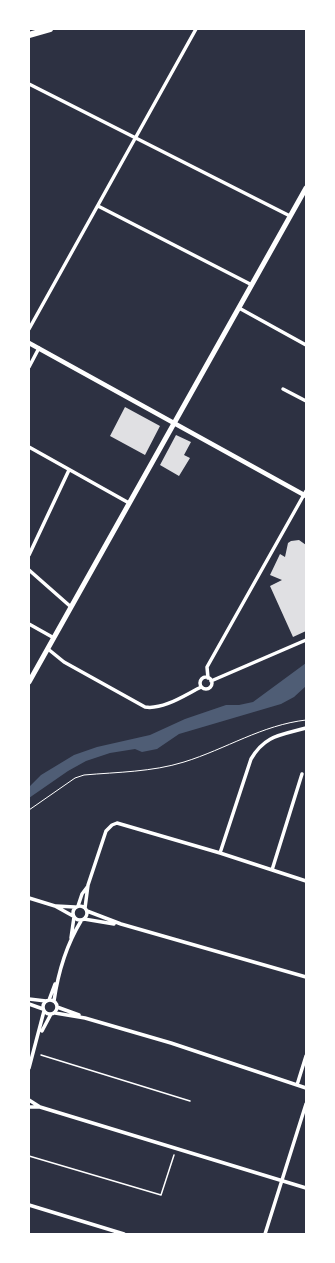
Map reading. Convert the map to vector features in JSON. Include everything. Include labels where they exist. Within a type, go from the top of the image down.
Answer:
[{"type":"highway","points":[[29,35],[50,29]]},
{"type":"main road","points":[[29,682],[306,188]]},
{"type":"street","points":[[29,329],[196,29]]},
{"type":"street","points":[[29,84],[136,136],[290,216]]},
{"type":"street","points":[[98,206],[252,285]]},
{"type":"street","points":[[239,308],[306,345]]},
{"type":"street","points":[[29,343],[174,424],[305,494],[207,667],[208,678],[211,681]]},
{"type":"street","points":[[29,367],[39,348]]},
{"type":"street","points":[[283,389],[306,401]]},
{"type":"street","points":[[29,447],[129,503]]},
{"type":"street","points":[[29,555],[69,470]]},
{"type":"street","points":[[29,570],[71,607]]},
{"type":"street","points":[[29,624],[54,638]]},
{"type":"street","points":[[211,681],[306,640]]},
{"type":"street","points":[[48,649],[64,662],[145,707],[151,708],[160,706],[201,687],[208,689],[211,686],[211,681]]},
{"type":"street","points":[[201,687],[201,679],[208,678]]},
{"type":"street","points":[[220,853],[250,759],[257,748],[275,736],[306,728]]},
{"type":"street","points":[[272,870],[302,774]]},
{"type":"street","points":[[70,941],[83,920],[86,910],[88,885],[106,831],[114,824],[126,825],[306,881]]},
{"type":"street","points":[[29,1068],[38,1039],[47,1000],[58,977],[70,941],[73,910],[88,885]]},
{"type":"street","points":[[29,898],[55,906],[77,920],[121,924]]},
{"type":"street","points":[[55,906],[76,907],[121,924],[305,977]]},
{"type":"street","points":[[58,977],[54,1001],[57,1007],[85,1018],[170,1043],[306,1088]]},
{"type":"street","points":[[29,999],[54,1001]]},
{"type":"street","points":[[29,1004],[53,1013],[85,1018]]},
{"type":"street","points":[[38,1039],[57,1007]]},
{"type":"street","points":[[297,1085],[306,1056]]},
{"type":"street","points":[[29,1100],[40,1107],[306,1188]]},
{"type":"street","points":[[265,1234],[306,1104]]},
{"type":"street","points":[[29,1107],[40,1107]]},
{"type":"street","points":[[29,1205],[124,1234]]},
{"type":"lane","points":[[41,1055],[190,1101]]},
{"type":"lane","points":[[29,1156],[161,1195],[174,1155]]},
{"type":"path","points":[[29,810],[75,778],[84,775],[160,768],[185,762],[264,730],[306,720]]},
{"type":"water","points":[[306,663],[306,686],[294,697],[281,704],[179,734],[157,749],[142,752],[135,749],[110,753],[86,761],[68,771],[29,798],[29,787],[41,775],[74,755],[97,747],[150,735],[185,719],[226,705],[239,705],[253,702]]},
{"type":"building","points":[[125,407],[160,426],[145,455],[110,436]]},
{"type":"building","points":[[176,435],[191,442],[184,455],[190,458],[179,476],[160,465]]},
{"type":"building","points":[[299,540],[306,545],[306,631],[293,637],[270,586],[282,580],[270,575],[280,554],[285,557],[288,543]]}]
